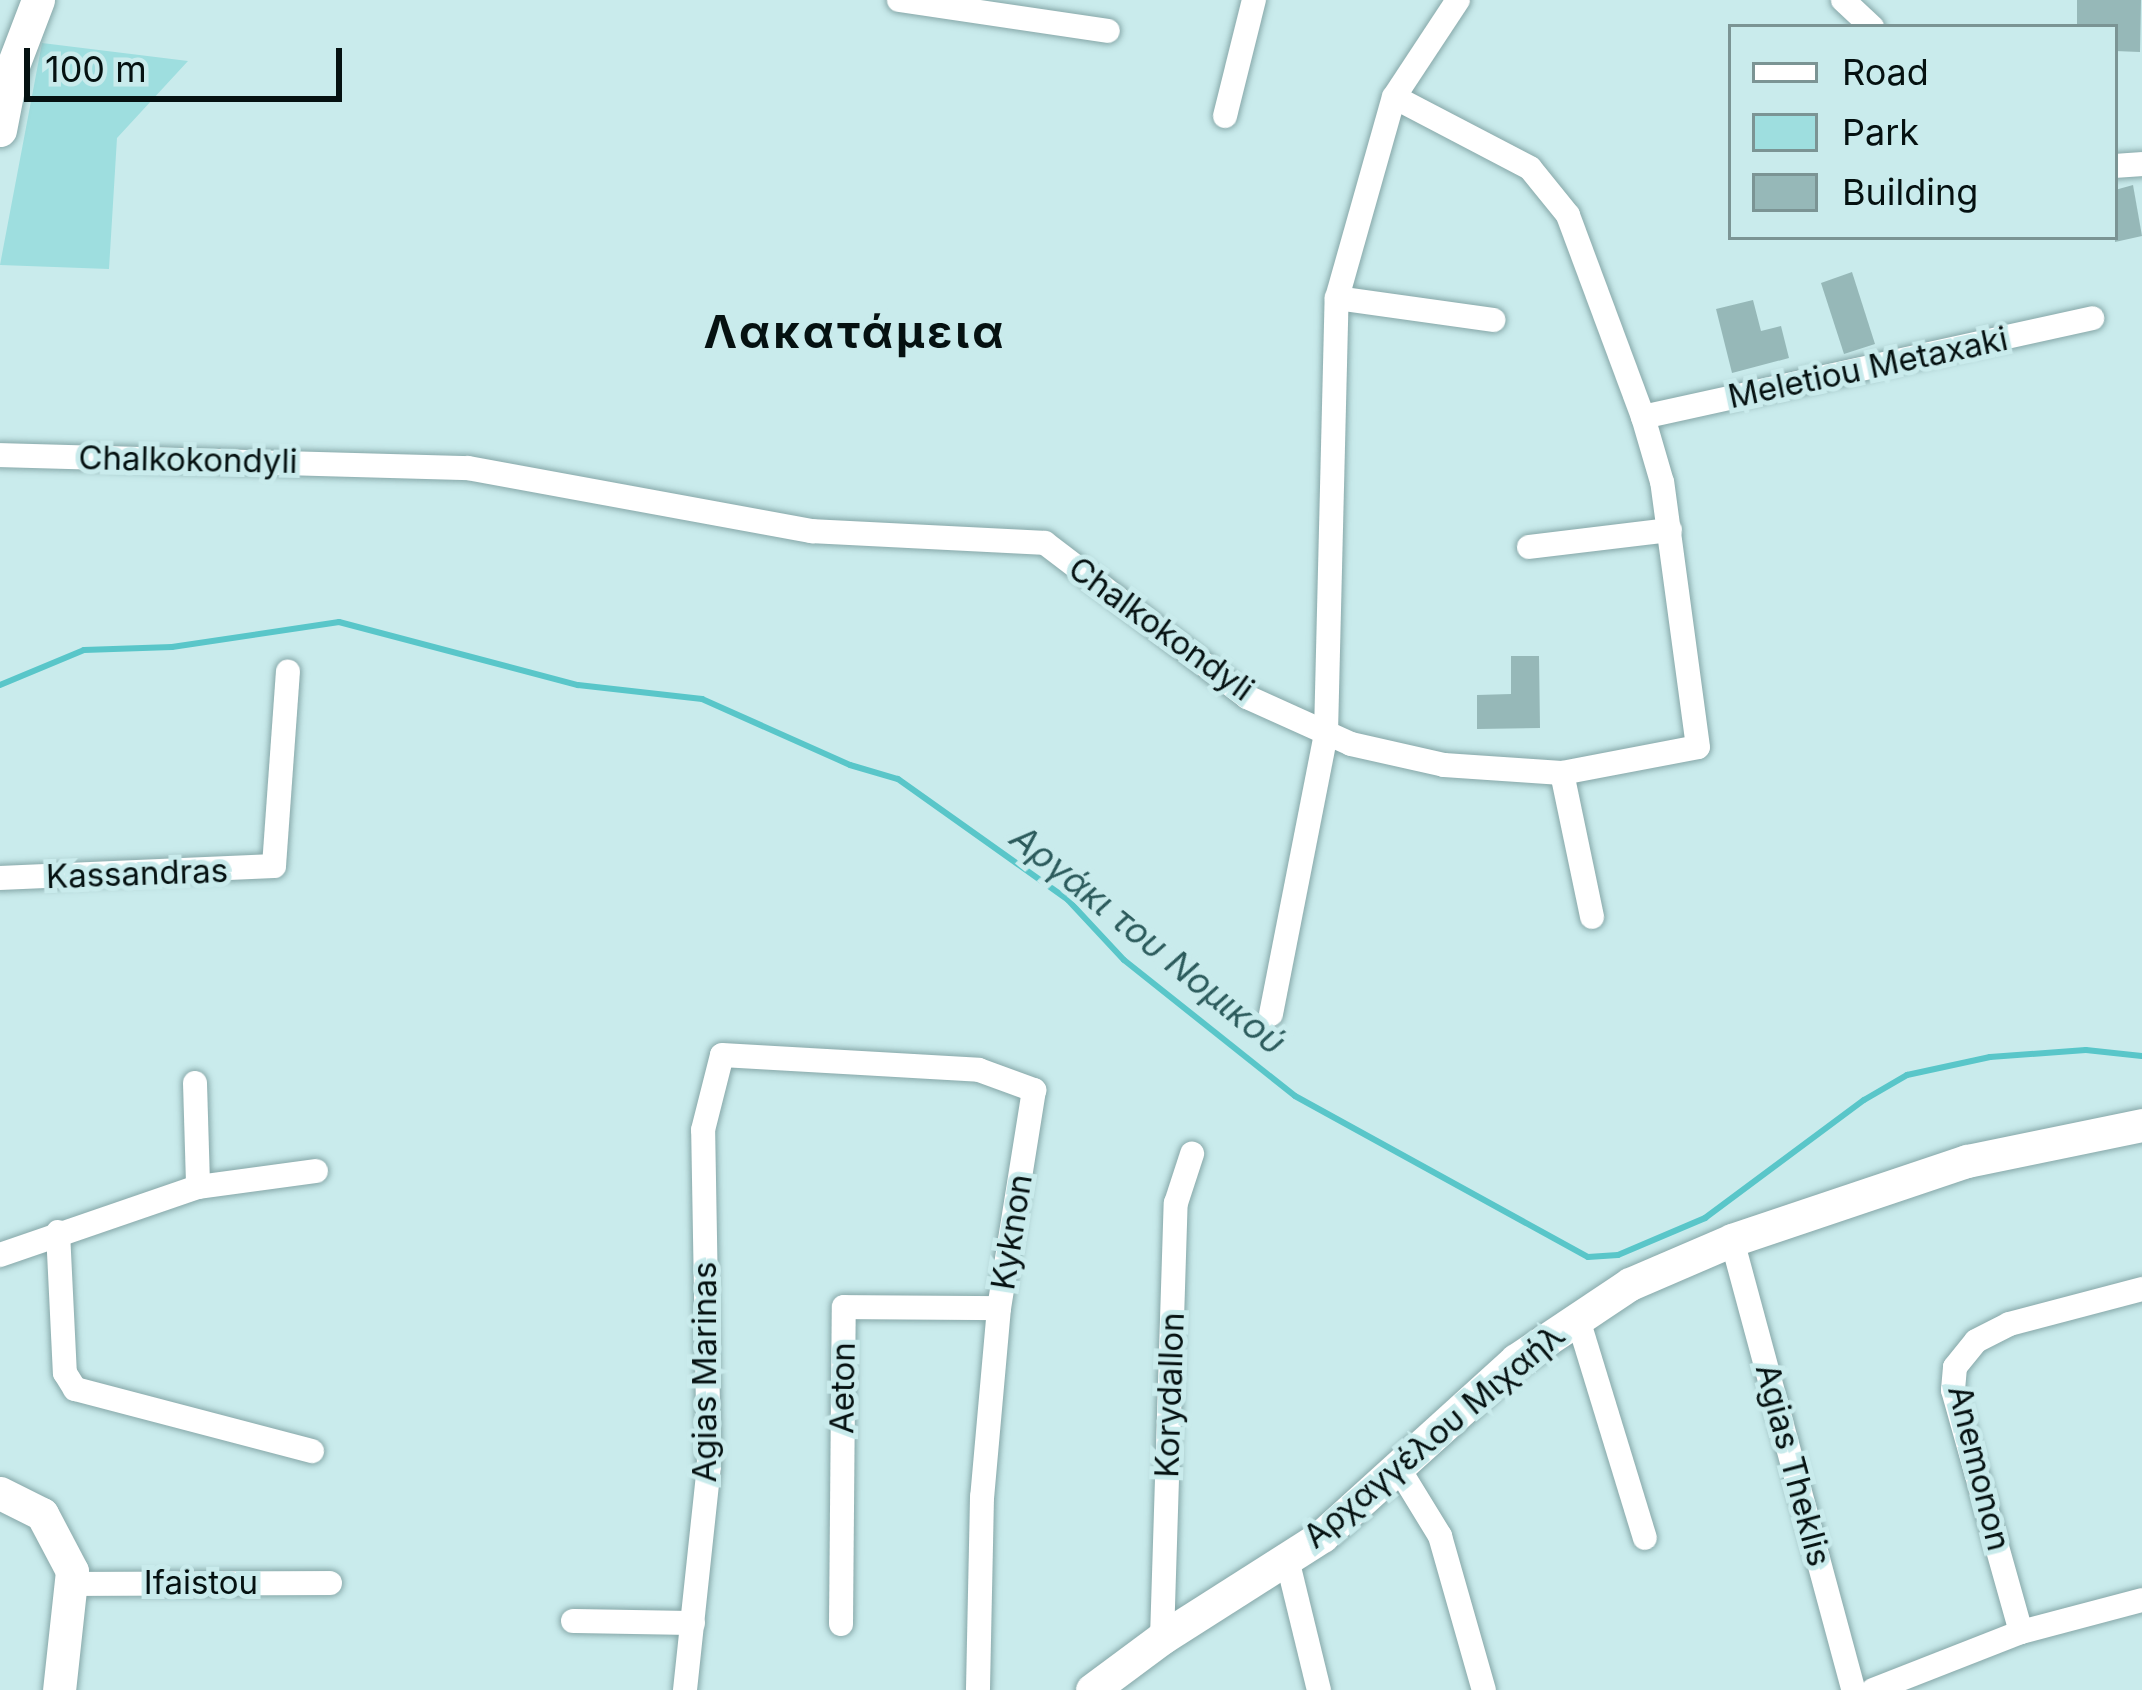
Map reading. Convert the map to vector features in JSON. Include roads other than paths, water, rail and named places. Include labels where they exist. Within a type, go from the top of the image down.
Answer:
[{"type":"street","points":[[0,130],[12,68],[38,0]]},
{"type":"street","points":[[898,0],[1108,31]]},
{"type":"street","points":[[1225,116],[1254,0]]},
{"type":"street","points":[[1271,1014],[1326,733],[1337,298],[1394,97],[1458,0]]},
{"type":"street","points":[[1843,0],[1869,24]]},
{"type":"street","name":"Chalkokondyli","points":[[0,455],[468,468],[812,531],[1045,544],[1247,698],[1326,733],[1444,765],[1562,773],[1698,747],[1670,530],[1643,417],[1568,215],[1530,168],[1394,97]]},
{"type":"street","points":[[1337,298],[1493,320]]},
{"type":"street","name":"Meletiou Metaxaki","points":[[1643,417],[2092,318]]},
{"type":"street","points":[[1529,548],[1670,530]]},
{"type":"street","name":"Kassandras","points":[[0,878],[274,866],[288,672]]},
{"type":"street","points":[[1562,773],[1592,917]]},
{"type":"street","name":"Kyknon","points":[[722,1055],[979,1070],[1034,1090],[999,1308],[982,1497],[978,1690]]},
{"type":"street","name":"Agias Marinas","points":[[686,1690],[709,1466],[703,1130],[722,1055]]},
{"type":"street","points":[[195,1083],[198,1186]]},
{"type":"street","name":"Αρχαγγέλου Μιχαήλ","points":[[1092,1690],[1162,1638],[1287,1559],[1399,1469],[1516,1360],[1577,1316],[1648,1275],[1732,1240],[2002,1150],[2142,1125]]},
{"type":"street","name":"Korydallon","points":[[1162,1638],[1176,1203],[1192,1154]]},
{"type":"street","points":[[0,1256],[198,1186],[316,1171]]},
{"type":"street","points":[[58,1232],[65,1373],[75,1389],[312,1451]]},
{"type":"street","name":"Agias Theklis","points":[[1732,1240],[1853,1690]]},
{"type":"street","name":"Anemonon","points":[[2021,1632],[1953,1390],[1955,1367],[1976,1341],[2009,1324],[2142,1289]]},
{"type":"street","name":"Aeton","points":[[841,1624],[844,1307],[999,1308]]},
{"type":"street","points":[[1577,1316],[1645,1538]]},
{"type":"street","points":[[1399,1469],[1440,1536],[1484,1690]]},
{"type":"street","points":[[0,1493],[42,1514],[72,1571],[59,1690]]},
{"type":"street","points":[[1287,1559],[1319,1690]]},
{"type":"street","name":"Ifaistou","points":[[70,1584],[330,1582]]},
{"type":"street","points":[[1873,1690],[2021,1632],[2142,1600]]},
{"type":"street","points":[[573,1621],[693,1623]]},
{"type":"waterway","name":"Αργάκι του Νομικού","points":[[0,685],[84,650],[172,647],[339,622],[578,685],[702,699],[850,765],[898,779],[1068,900],[1124,960],[1295,1096],[1588,1257],[1618,1255],[1705,1218],[1864,1100],[1907,1075],[1990,1057],[2086,1050],[2142,1056]]},
{"type":"district","name":"Λακατάμεια","points":[[855,332]]}]
